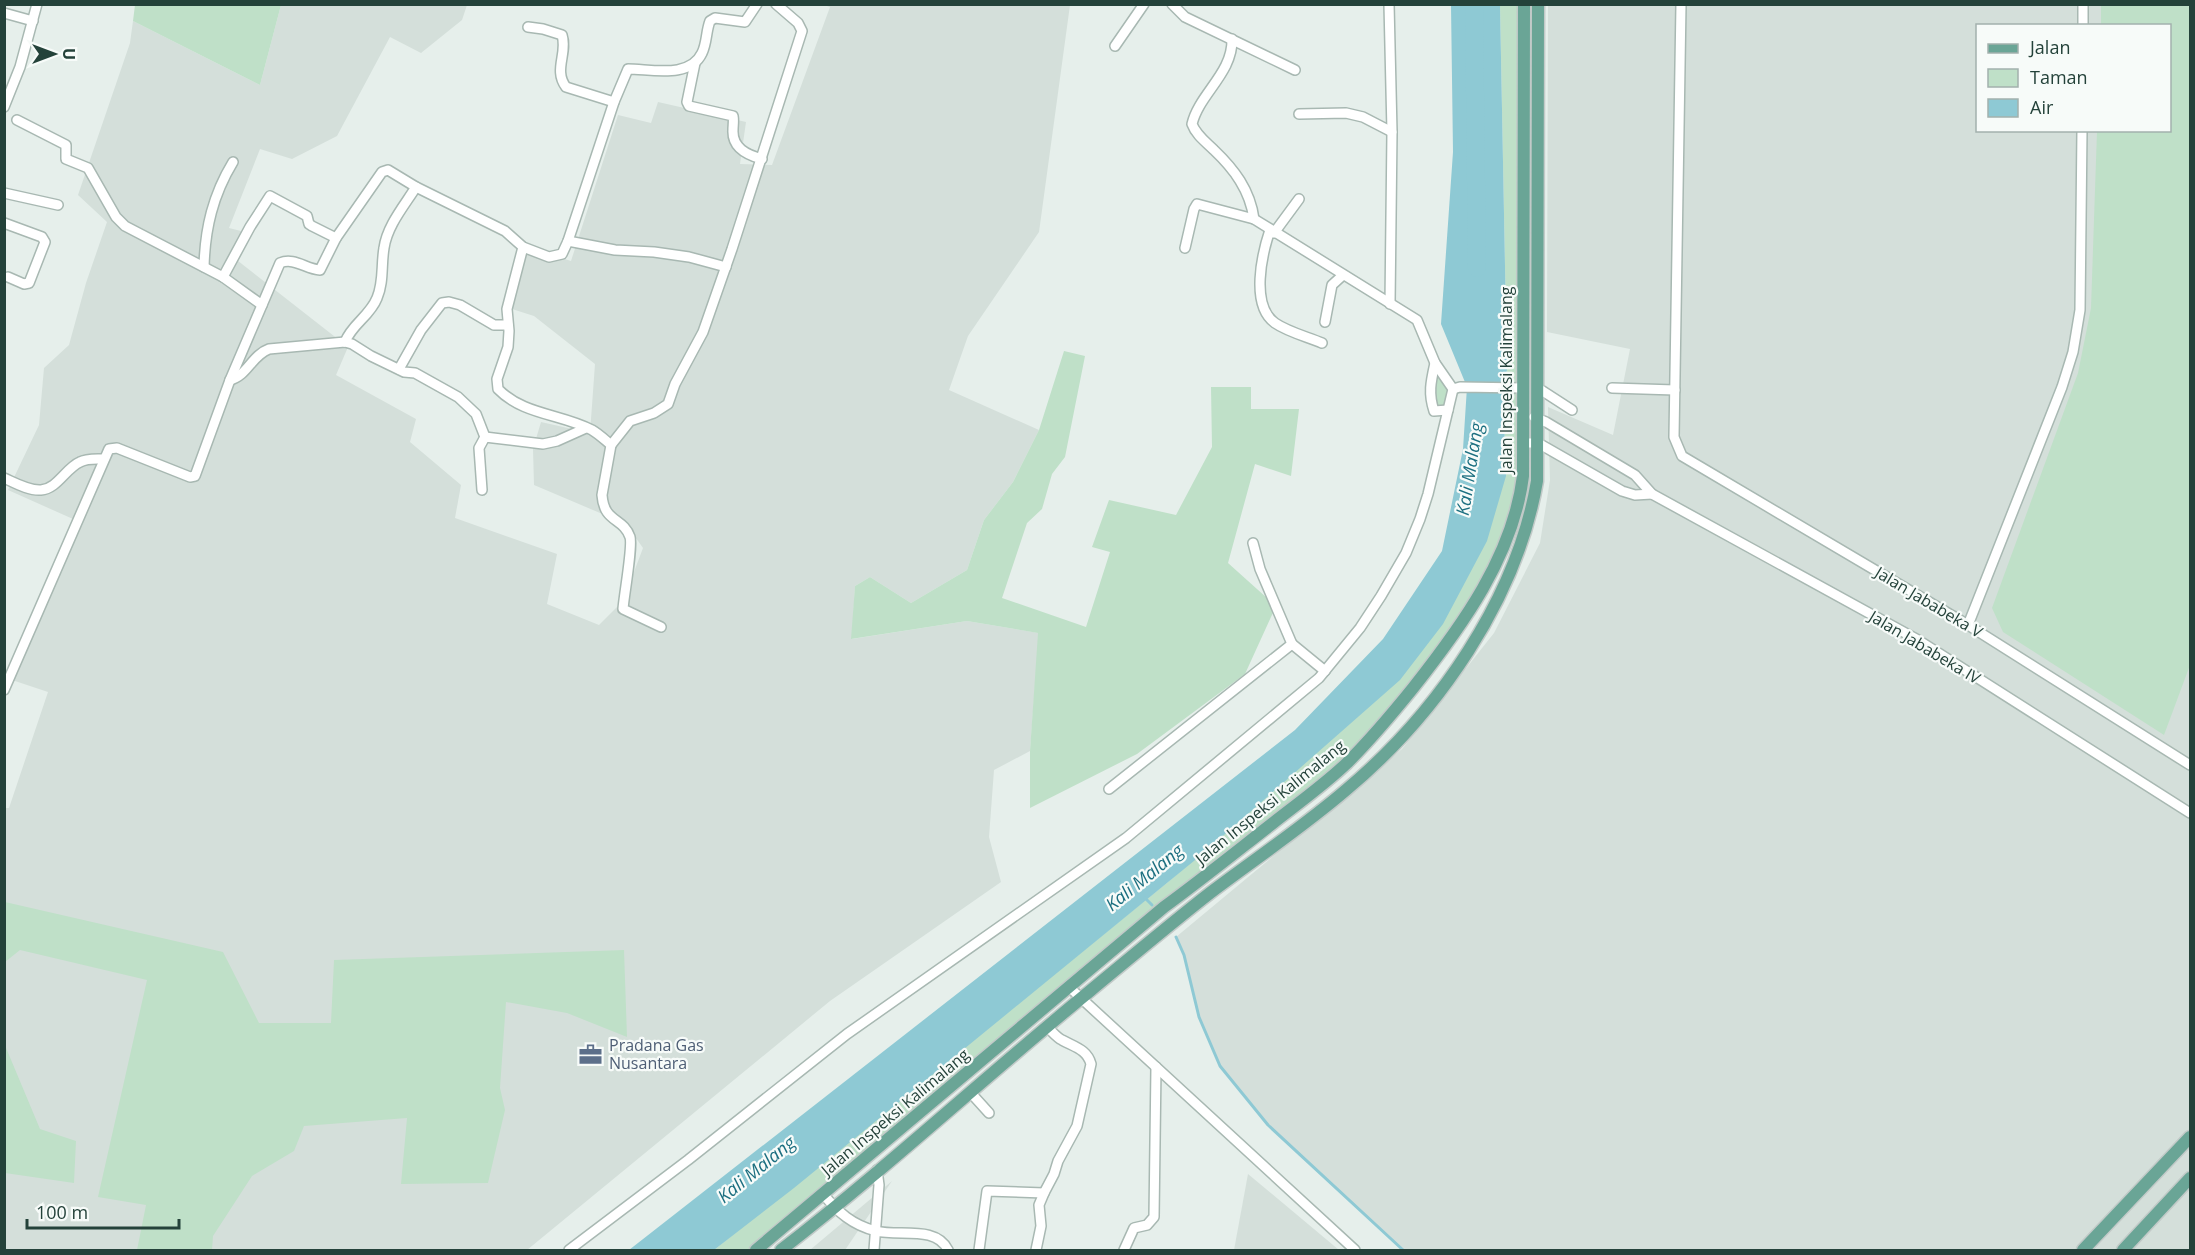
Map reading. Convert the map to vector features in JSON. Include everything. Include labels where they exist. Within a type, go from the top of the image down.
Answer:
[{"type":"main road","name":"Jalan Inspeksi Kalimalang","points":[[756,1251],[1164,907],[1305,798],[1360,749],[1385,722],[1442,651],[1485,585],[1511,524],[1521,486],[1523,467],[1524,4]]},
{"type":"main road","name":"Jalan Inspeksi Kalimalang","points":[[781,1251],[835,1208],[1081,998],[1209,894],[1347,790],[1408,729],[1464,659],[1503,589],[1521,546],[1534,497],[1538,466],[1538,4]]},
{"type":"main road","points":[[1523,467],[1528,462],[1538,466]]},
{"type":"main road","points":[[1360,749],[1374,764]]},
{"type":"main road","points":[[984,1058],[995,1071]]},
{"type":"main road","points":[[910,1121],[921,1133]]},
{"type":"main road","points":[[2083,1251],[2190,1137]]},
{"type":"main road","points":[[2123,1251],[2190,1178]]},
{"type":"street","points":[[4,107],[14,85],[37,4]]},
{"type":"street","points":[[757,4],[745,22],[715,18],[710,21],[704,50],[695,63],[687,102],[688,106],[733,116],[733,134],[739,149],[762,159]]},
{"type":"street","points":[[661,627],[623,609],[632,545],[625,528],[608,516],[603,502],[602,495],[611,445],[630,421],[654,412],[671,401],[675,384],[703,333],[762,159],[802,31],[798,22],[776,4]]},
{"type":"street","points":[[1115,46],[1144,4]]},
{"type":"street","points":[[1172,4],[1185,17],[1295,70]]},
{"type":"street","points":[[1389,4],[1392,132],[1390,304]]},
{"type":"street","points":[[1612,388],[1675,390],[1681,4]]},
{"type":"street","points":[[2083,4],[2083,24]]},
{"type":"street","points":[[4,13],[33,21]]},
{"type":"street","points":[[528,27],[543,28],[562,35],[564,45],[559,67],[560,77],[566,87],[614,102]]},
{"type":"street","points":[[1232,39],[1233,47],[1230,58],[1195,114],[1192,124],[1198,135],[1242,182],[1248,193],[1254,219]]},
{"type":"street","points":[[4,690],[109,448],[117,448],[190,477],[195,476],[230,380],[280,263],[287,260],[294,261],[311,270],[320,270],[336,238],[382,172],[390,171],[416,187],[505,231],[523,247],[549,257],[562,254],[614,102],[628,69],[676,69],[687,68],[695,63]]},
{"type":"street","points":[[1299,114],[1346,113],[1363,117],[1392,132]]},
{"type":"street","points":[[17,120],[66,145],[66,159],[88,168],[116,217],[125,226],[223,277],[262,304]]},
{"type":"street","points":[[1968,625],[2062,387],[2073,352],[2080,310],[2082,132]]},
{"type":"street","points":[[204,267],[206,234],[213,202],[233,162]]},
{"type":"street","points":[[345,342],[360,319],[370,312],[376,300],[381,287],[385,242],[394,220],[416,187]]},
{"type":"street","points":[[4,193],[58,205]]},
{"type":"street","points":[[223,277],[250,227],[271,196],[307,216],[312,226],[336,238]]},
{"type":"street","points":[[1299,199],[1272,232],[1262,255],[1260,276],[1265,311],[1276,324],[1322,343]]},
{"type":"street","points":[[568,1251],[688,1160],[847,1034],[1126,838],[1192,785],[1325,671],[1360,628],[1382,596],[1406,553],[1420,519],[1453,389],[1435,363],[1417,320],[1254,219],[1197,204],[1194,207],[1185,248]]},
{"type":"street","points":[[4,223],[42,237],[45,242],[29,283],[24,284],[8,277]]},
{"type":"street","points":[[568,241],[615,250],[689,257],[726,267]]},
{"type":"street","points":[[523,247],[507,309],[508,347],[497,379],[498,389],[507,399],[593,431],[611,445]]},
{"type":"street","points":[[1325,322],[1332,285],[1343,275]]},
{"type":"street","points":[[399,369],[421,330],[442,303],[460,305],[494,325],[508,325]]},
{"type":"street","points":[[230,380],[238,377],[259,353],[269,349],[345,342],[399,369],[415,373],[464,401],[476,414],[485,437],[479,448],[482,490]]},
{"type":"street","points":[[1435,363],[1429,387],[1430,398],[1434,411],[1448,410]]},
{"type":"street","points":[[1453,389],[1463,387],[1523,388]]},
{"type":"street","points":[[1538,388],[1572,410]]},
{"type":"street","name":"Jalan Jababeka V","points":[[1675,390],[1674,437],[1678,450],[1687,460],[1968,625],[2190,765]]},
{"type":"street","name":"Jalan Jababeka IV","points":[[1523,417],[1538,418],[1635,475],[1652,494],[1918,640],[2190,813]]},
{"type":"street","points":[[485,437],[543,444],[557,441],[586,428]]},
{"type":"street","name":"Jalan Jababeka IV","points":[[1523,442],[1538,443],[1622,491],[1635,495],[1652,494]]},
{"type":"street","points":[[4,478],[31,489],[42,490],[52,486],[77,463],[104,459]]},
{"type":"street","points":[[1253,543],[1260,569],[1292,645],[1325,671]]},
{"type":"street","points":[[1109,789],[1292,645]]},
{"type":"street","points":[[1069,987],[1355,1251]]},
{"type":"street","points":[[1036,1251],[1041,1226],[1039,1205],[1061,1155],[1077,1126],[1091,1064],[1087,1054],[1062,1040],[1047,1027]]},
{"type":"street","points":[[1124,1251],[1134,1228],[1147,1225],[1154,1217],[1156,1067]]},
{"type":"street","points":[[970,1092],[989,1113]]},
{"type":"street","points":[[874,1251],[879,1185],[877,1170]]},
{"type":"street","points":[[979,1251],[987,1191],[1044,1193]]},
{"type":"street","points":[[823,1194],[835,1208],[853,1222],[877,1231],[935,1236],[944,1243],[948,1251]]},
{"type":"shaded area","points":[[281,5],[467,5],[462,20],[421,53],[390,37],[337,136],[292,159],[260,149],[229,228],[249,233],[233,257],[348,347],[336,375],[416,419],[410,442],[461,485],[455,518],[557,554],[547,604],[599,625],[623,601],[643,548],[626,524],[534,485],[533,449],[541,422],[590,433],[595,364],[534,316],[512,309],[527,247],[571,261],[618,115],[651,123],[658,102],[746,122],[740,164],[772,165],[830,7],[824,5],[1070,5],[1039,232],[968,336],[949,390],[1039,430],[1013,482],[984,520],[967,570],[911,603],[870,577],[855,586],[852,639],[967,621],[1039,633],[1030,751],[994,770],[989,837],[1001,882],[830,1001],[527,1250],[5,1250],[5,808],[9,808],[48,692],[12,680],[73,519],[8,490],[39,425],[44,368],[69,345],[86,283],[107,222],[78,195],[130,43],[133,21],[260,85]]},
{"type":"shaded area","points":[[1548,5],[2190,5],[2190,1250],[1402,1250],[1268,1125],[1220,1066],[1199,1017],[1184,955],[1176,937],[1402,749],[1494,633],[1540,543],[1550,480],[1548,407],[1613,435],[1630,349],[1547,332]]},
{"type":"shaded area","points":[[1248,1174],[1339,1250],[1234,1250]]},
{"type":"shaded area","points":[[892,1181],[845,1250],[810,1250]]},
{"type":"green space","points":[[135,5],[281,5],[260,85],[133,21]]},
{"type":"green space","points":[[1500,5],[1524,5],[1523,476],[1485,585],[1366,743],[756,1250],[714,1250],[1168,882],[1282,784],[1506,475],[1503,387],[1507,370]]},
{"type":"green space","points":[[2101,5],[2190,5],[2190,665],[2164,735],[2003,632],[1992,608],[2078,373],[2091,308],[2097,132],[2171,132],[2171,24],[2101,24]]},
{"type":"green space","points":[[1064,351],[1085,356],[1065,457],[1052,474],[1042,509],[1027,523],[1002,598],[1086,627],[1110,552],[1092,547],[1109,500],[1176,515],[1212,447],[1211,387],[1251,387],[1251,409],[1299,409],[1291,476],[1255,464],[1228,563],[1276,606],[1245,674],[1137,754],[1030,808],[1030,751],[1038,633],[967,621],[851,639],[855,586],[870,577],[911,603],[967,570],[984,520],[1013,482],[1039,430]]},
{"type":"green space","points":[[1435,363],[1453,389],[1448,410],[1434,411]]},
{"type":"green space","points":[[5,902],[223,952],[259,1023],[331,1023],[334,960],[624,950],[627,1037],[567,1013],[506,1002],[500,1088],[505,1110],[488,1183],[401,1184],[407,1118],[304,1126],[294,1151],[252,1176],[213,1236],[212,1250],[137,1250],[146,1205],[98,1197],[147,980],[20,950],[5,962]]},
{"type":"green space","points":[[4,1043],[40,1129],[76,1141],[74,1183],[5,1173]]},
{"type":"water","points":[[1451,5],[1500,5],[1507,370],[1503,387],[1506,476],[1487,541],[1443,624],[1400,680],[1200,856],[794,1188],[714,1250],[629,1250],[1295,730],[1383,639],[1442,551],[1463,449],[1467,387],[1441,324],[1453,152]]},
{"type":"waterway","name":"Kali Malang","points":[[1474,4],[1477,268]]},
{"type":"waterway","points":[[1145,898],[1152,905]]},
{"type":"waterway","points":[[1176,937],[1184,955],[1199,1017],[1220,1066],[1268,1125],[1403,1250]]},
{"type":"place","name":"Pradana Gas Nusantara","points":[[591,1054]]}]
